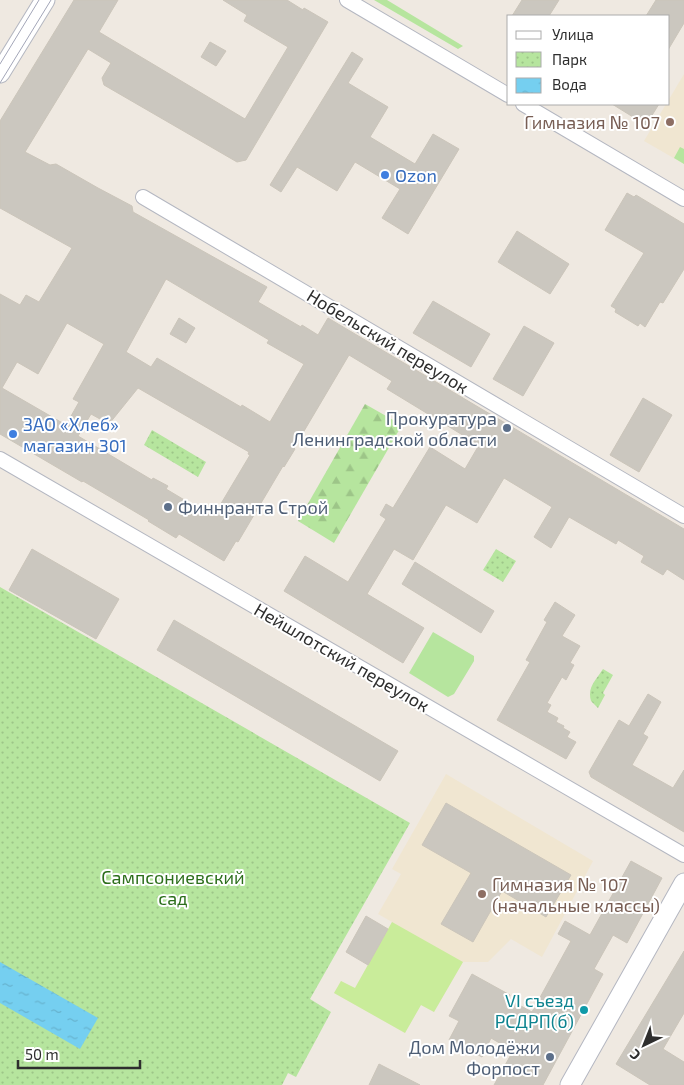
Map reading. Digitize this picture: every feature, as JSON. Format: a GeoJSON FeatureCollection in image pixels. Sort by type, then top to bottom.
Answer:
{"type":"FeatureCollection","features":[{"type":"Feature","properties":{"kind":"main road"},"geometry":{"type":"LineString","coordinates":[[0,72],[45,0]]}},
{"type":"Feature","properties":{"kind":"main road"},"geometry":{"type":"LineString","coordinates":[[570,1085],[684,883]]}},
{"type":"Feature","properties":{"kind":"street"},"geometry":{"type":"LineString","coordinates":[[347,0],[507,94]]}},
{"type":"Feature","properties":{"kind":"street"},"geometry":{"type":"LineString","coordinates":[[525,105],[684,199]]}},
{"type":"Feature","properties":{"kind":"street","name":"Нобельский переулок"},"geometry":{"type":"LineString","coordinates":[[143,197],[684,516]]}},
{"type":"Feature","properties":{"kind":"street","name":"Нейшлотский переулок"},"geometry":{"type":"LineString","coordinates":[[0,459],[684,855]]}},
{"type":"Feature","properties":{"kind":"shaded area","name":"Гимназия № 107"},"geometry":{"type":"Polygon","coordinates":[[[684,74],[684,164],[644,141],[665,105],[669,105],[669,99],[684,74]]]}},
{"type":"Feature","properties":{"kind":"shaded area","name":"Гимназия № 107 (начальные классы)"},"geometry":{"type":"Polygon","coordinates":[[[446,774],[593,861],[542,957],[511,939],[488,962],[463,962],[434,1012],[421,1005],[405,1033],[334,993],[341,981],[355,988],[392,922],[378,914],[401,874],[392,869],[446,774]]]}},
{"type":"Feature","properties":{"kind":"green space"},"geometry":{"type":"Polygon","coordinates":[[[374,0],[387,0],[463,46],[458,49],[374,0]]]}},
{"type":"Feature","properties":{"kind":"green space"},"geometry":{"type":"Polygon","coordinates":[[[680,147],[684,149],[684,164],[674,158],[680,147]]]}},
{"type":"Feature","properties":{"kind":"green space"},"geometry":{"type":"Polygon","coordinates":[[[365,404],[402,425],[334,543],[298,521],[365,404]]]}},
{"type":"Feature","properties":{"kind":"green space"},"geometry":{"type":"Polygon","coordinates":[[[152,430],[206,462],[198,477],[144,445],[152,430]]]}},
{"type":"Feature","properties":{"kind":"green space"},"geometry":{"type":"Polygon","coordinates":[[[496,549],[516,561],[503,582],[483,570],[496,549]]]}},
{"type":"Feature","properties":{"kind":"green space","name":"Сампсониевский сад"},"geometry":{"type":"Polygon","coordinates":[[[0,587],[410,823],[310,999],[331,1012],[296,1077],[288,1073],[282,1085],[0,1085],[0,587]]]}},
{"type":"Feature","properties":{"kind":"green space"},"geometry":{"type":"Polygon","coordinates":[[[433,632],[474,656],[474,661],[454,694],[448,697],[409,673],[433,632]]]}},
{"type":"Feature","properties":{"kind":"green space"},"geometry":{"type":"Polygon","coordinates":[[[603,669],[613,675],[603,693],[605,695],[598,708],[591,701],[590,692],[603,669]]]}},
{"type":"Feature","properties":{"kind":"green space"},"geometry":{"type":"Polygon","coordinates":[[[392,922],[463,962],[434,1012],[421,1005],[405,1033],[334,993],[341,981],[355,988],[392,922]]]}},
{"type":"Feature","properties":{"kind":"water"},"geometry":{"type":"Polygon","coordinates":[[[0,962],[98,1018],[80,1049],[0,1003],[0,962]]]}},
{"type":"Feature","properties":{"kind":"building"},"geometry":{"type":"Polygon","coordinates":[[[74,0],[118,0],[99,32],[245,119],[288,47],[244,21],[247,15],[223,0],[287,0],[328,22],[246,160],[237,162],[104,85],[102,78],[111,63],[88,49],[25,152],[50,165],[56,164],[132,206],[133,212],[267,287],[258,302],[301,327],[302,325],[318,335],[328,318],[684,529],[684,580],[667,569],[663,575],[641,562],[644,556],[618,540],[616,544],[569,517],[551,548],[534,537],[552,507],[504,478],[477,523],[446,505],[413,560],[394,549],[367,594],[424,628],[403,663],[284,591],[305,556],[348,582],[386,519],[380,515],[386,504],[393,508],[430,447],[465,469],[479,445],[387,389],[392,381],[349,355],[295,449],[238,542],[236,541],[224,561],[179,534],[176,538],[83,481],[0,434],[0,294],[20,305],[26,295],[39,302],[72,248],[0,208],[0,121],[74,0]],[[166,279],[126,352],[151,367],[157,358],[270,422],[304,364],[267,343],[269,340],[166,279]],[[67,323],[38,374],[17,362],[2,388],[66,425],[79,402],[73,399],[104,344],[67,323]],[[138,388],[109,424],[91,414],[78,436],[152,480],[153,478],[168,486],[166,489],[213,517],[250,455],[248,454],[249,452],[138,388]]]}},
{"type":"Feature","properties":{"kind":"building"},"geometry":{"type":"Polygon","coordinates":[[[522,0],[559,0],[550,15],[513,15],[522,0]]]}},
{"type":"Feature","properties":{"kind":"building"},"geometry":{"type":"Polygon","coordinates":[[[656,0],[684,0],[684,23],[669,48],[669,15],[647,15],[656,0]]]}},
{"type":"Feature","properties":{"kind":"building"},"geometry":{"type":"Polygon","coordinates":[[[210,42],[226,51],[216,66],[201,57],[210,42]]]}},
{"type":"Feature","properties":{"kind":"building"},"geometry":{"type":"Polygon","coordinates":[[[352,52],[363,59],[348,83],[388,107],[370,137],[415,164],[433,134],[459,149],[408,234],[382,218],[400,189],[355,162],[337,191],[297,167],[281,192],[270,185],[352,52]]]}},
{"type":"Feature","properties":{"kind":"building"},"geometry":{"type":"Polygon","coordinates":[[[614,105],[658,105],[646,125],[614,105]]]}},
{"type":"Feature","properties":{"kind":"building"},"geometry":{"type":"Polygon","coordinates":[[[627,193],[634,197],[636,195],[684,224],[684,269],[663,303],[660,302],[645,327],[640,323],[638,326],[615,312],[616,309],[611,306],[644,253],[605,230],[627,193]]]}},
{"type":"Feature","properties":{"kind":"building"},"geometry":{"type":"Polygon","coordinates":[[[517,231],[569,264],[550,294],[498,262],[517,231]]]}},
{"type":"Feature","properties":{"kind":"building"},"geometry":{"type":"Polygon","coordinates":[[[433,301],[490,334],[471,367],[413,333],[433,301]]]}},
{"type":"Feature","properties":{"kind":"building"},"geometry":{"type":"Polygon","coordinates":[[[179,318],[195,328],[186,343],[170,334],[179,318]]]}},
{"type":"Feature","properties":{"kind":"building"},"geometry":{"type":"Polygon","coordinates":[[[524,326],[554,343],[523,396],[493,379],[524,326]]]}},
{"type":"Feature","properties":{"kind":"building"},"geometry":{"type":"Polygon","coordinates":[[[643,398],[672,415],[639,472],[610,455],[643,398]]]}},
{"type":"Feature","properties":{"kind":"building"},"geometry":{"type":"Polygon","coordinates":[[[32,549],[119,599],[96,639],[9,590],[32,549]]]}},
{"type":"Feature","properties":{"kind":"building"},"geometry":{"type":"Polygon","coordinates":[[[415,562],[494,611],[481,633],[402,584],[415,562]]]}},
{"type":"Feature","properties":{"kind":"building"},"geometry":{"type":"Polygon","coordinates":[[[555,602],[575,615],[562,636],[580,646],[570,663],[574,665],[566,680],[562,677],[547,703],[551,705],[547,712],[558,718],[556,722],[570,732],[567,737],[576,742],[566,759],[497,720],[530,662],[526,660],[547,622],[544,620],[555,602]]]}},
{"type":"Feature","properties":{"kind":"building"},"geometry":{"type":"Polygon","coordinates":[[[174,620],[398,751],[380,781],[157,650],[174,620]]]}},
{"type":"Feature","properties":{"kind":"building"},"geometry":{"type":"Polygon","coordinates":[[[648,694],[661,702],[643,734],[648,737],[632,765],[673,788],[684,770],[684,832],[591,777],[589,772],[619,720],[629,726],[648,694]]]}},
{"type":"Feature","properties":{"kind":"building"},"geometry":{"type":"Polygon","coordinates":[[[446,803],[571,875],[546,917],[502,891],[473,942],[441,924],[471,873],[422,845],[446,803]]]}},
{"type":"Feature","properties":{"kind":"building"},"geometry":{"type":"Polygon","coordinates":[[[631,861],[662,878],[627,943],[613,935],[594,969],[603,974],[543,1085],[494,1085],[513,1051],[491,1038],[482,1057],[449,1040],[459,1021],[449,1016],[472,974],[510,995],[508,999],[532,1012],[571,941],[558,934],[565,921],[590,935],[631,861]]]}},
{"type":"Feature","properties":{"kind":"building"},"geometry":{"type":"Polygon","coordinates":[[[366,916],[388,929],[368,965],[346,952],[366,916]]]}},
{"type":"Feature","properties":{"kind":"building"},"geometry":{"type":"Polygon","coordinates":[[[684,951],[684,1013],[663,1049],[684,1062],[684,1085],[650,1085],[616,1064],[684,951]]]}},
{"type":"Feature","properties":{"kind":"building"},"geometry":{"type":"Polygon","coordinates":[[[379,1064],[420,1085],[369,1085],[379,1064]]]}},
{"type":"Feature","properties":{"kind":"tram line"},"geometry":{"type":"LineString","coordinates":[[0,64],[39,0]]}},
{"type":"Feature","properties":{"kind":"tram line"},"geometry":{"type":"LineString","coordinates":[[0,83],[51,0]]}},
{"type":"Feature","properties":{"kind":"place","name":"Гимназия № 107"},"geometry":{"type":"Point","coordinates":[670,122]}},
{"type":"Feature","properties":{"kind":"place","name":"Ozon"},"geometry":{"type":"Point","coordinates":[385,175]}},
{"type":"Feature","properties":{"kind":"place","name":"Прокуратура Ленинградской области"},"geometry":{"type":"Point","coordinates":[507,428]}},
{"type":"Feature","properties":{"kind":"place","name":"ЗАО «Хлеб» магазин 301"},"geometry":{"type":"Point","coordinates":[13,434]}},
{"type":"Feature","properties":{"kind":"place","name":"Финнранта Строй"},"geometry":{"type":"Point","coordinates":[168,507]}},
{"type":"Feature","properties":{"kind":"place","name":"Гимназия № 107 (начальные классы)"},"geometry":{"type":"Point","coordinates":[482,894]}},
{"type":"Feature","properties":{"kind":"place","name":"VI съезд РСДРП(б)"},"geometry":{"type":"Point","coordinates":[584,1010]}},
{"type":"Feature","properties":{"kind":"place","name":"Дом Молодёжи Форпост"},"geometry":{"type":"Point","coordinates":[550,1057]}}]}
